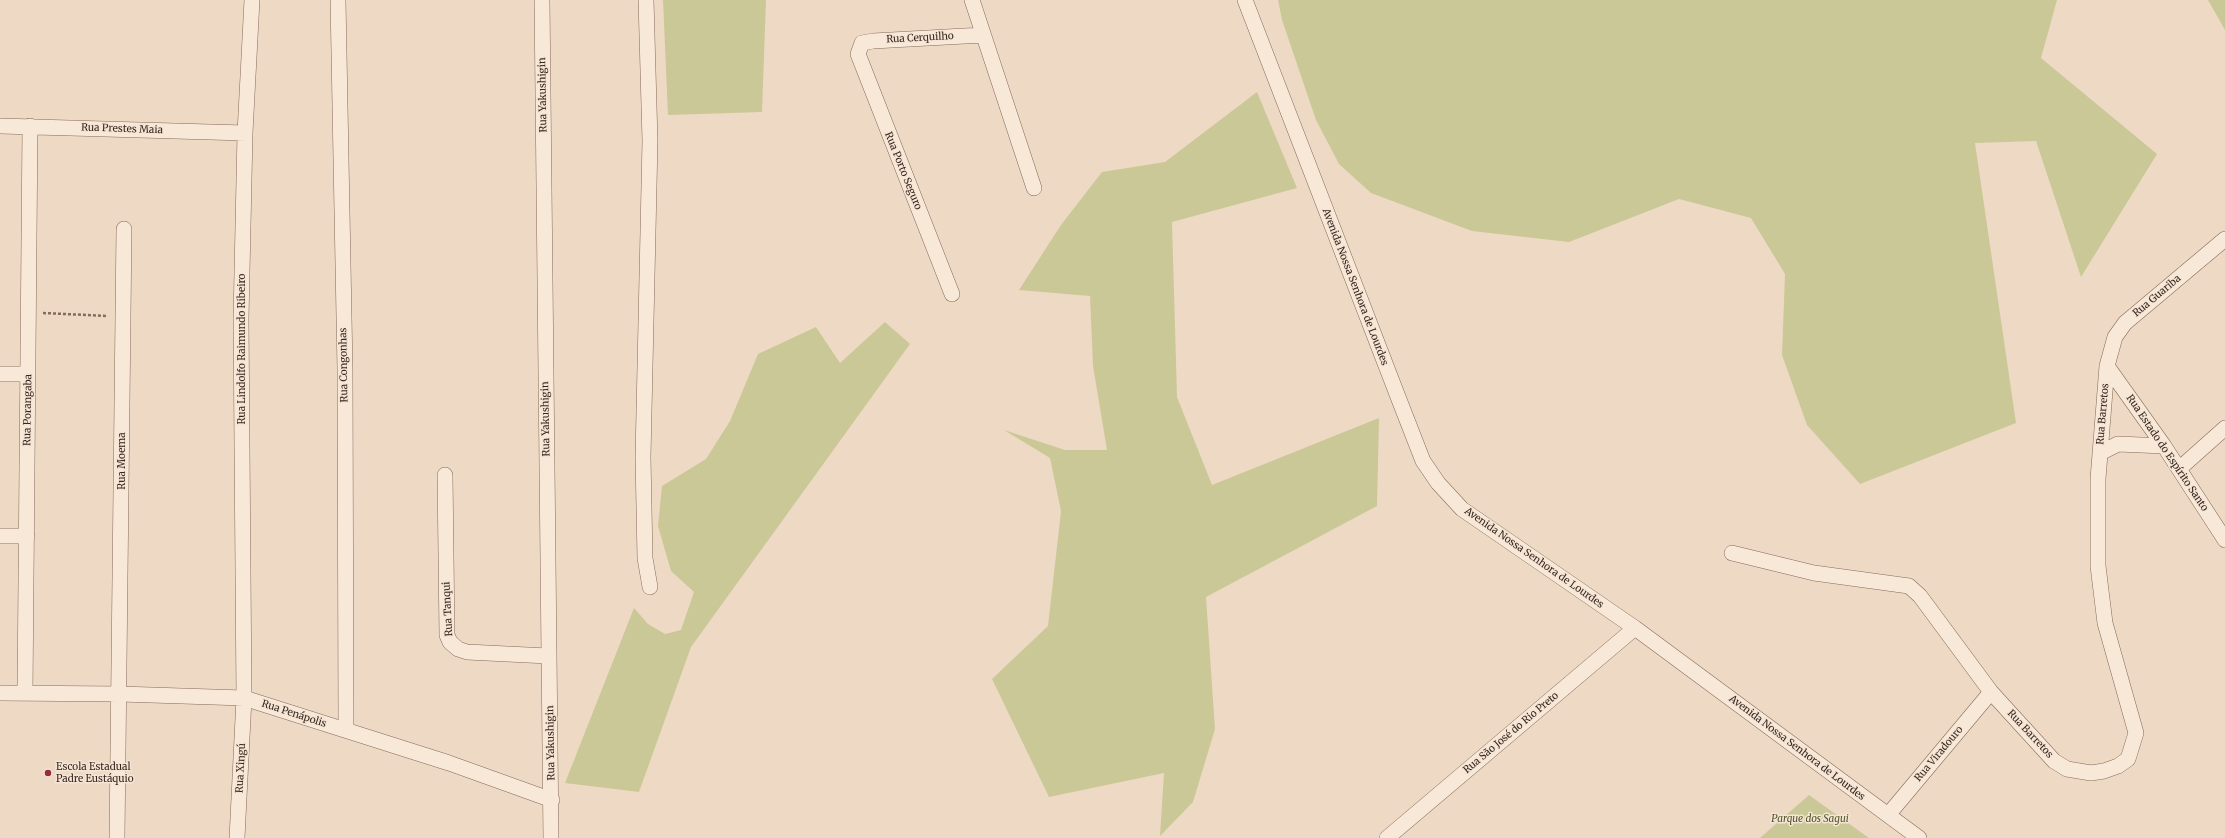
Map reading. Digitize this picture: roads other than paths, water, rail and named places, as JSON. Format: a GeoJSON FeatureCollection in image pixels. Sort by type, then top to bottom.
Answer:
{"type":"FeatureCollection","features":[{"type":"Feature","properties":{"kind":"street","name":"Rua Lindolfo Raimundo Ribeiro"},"geometry":{"type":"LineString","coordinates":[[244,698],[241,319],[245,133],[252,0]]}},
{"type":"Feature","properties":{"kind":"street","name":"Rua Congonhas"},"geometry":{"type":"LineString","coordinates":[[338,0],[345,377],[346,730]]}},
{"type":"Feature","properties":{"kind":"street","name":"Rua Yakushigin"},"geometry":{"type":"LineString","coordinates":[[542,0],[548,656],[552,800],[551,838]]}},
{"type":"Feature","properties":{"kind":"street"},"geometry":{"type":"LineString","coordinates":[[646,0],[650,141],[643,457],[645,558],[650,587]]}},
{"type":"Feature","properties":{"kind":"street"},"geometry":{"type":"LineString","coordinates":[[972,0],[1034,188]]}},
{"type":"Feature","properties":{"kind":"street","name":"Avenida Nossa Senhora de Lourdes"},"geometry":{"type":"LineString","coordinates":[[1245,0],[1423,461],[1438,483],[1462,509],[1636,628],[1919,838]]}},
{"type":"Feature","properties":{"kind":"street","name":"Rua Cerquilho"},"geometry":{"type":"LineString","coordinates":[[859,47],[862,43],[873,40],[983,35]]}},
{"type":"Feature","properties":{"kind":"street","name":"Rua Porto Seguro"},"geometry":{"type":"LineString","coordinates":[[859,47],[860,61],[952,294]]}},
{"type":"Feature","properties":{"kind":"street","name":"Rua Prestes Maia"},"geometry":{"type":"LineString","coordinates":[[0,126],[245,133]]}},
{"type":"Feature","properties":{"kind":"street","name":"Rua Porangaba"},"geometry":{"type":"LineString","coordinates":[[25,694],[30,126]]}},
{"type":"Feature","properties":{"kind":"street","name":"Rua Moema"},"geometry":{"type":"LineString","coordinates":[[117,838],[120,694],[124,229]]}},
{"type":"Feature","properties":{"kind":"street","name":"Rua Guariba"},"geometry":{"type":"LineString","coordinates":[[2107,366],[2115,337],[2125,323],[2225,238]]}},
{"type":"Feature","properties":{"kind":"street","name":"Rua Estado do Espírito Santo"},"geometry":{"type":"LineString","coordinates":[[2107,366],[2164,446],[2225,540]]}},
{"type":"Feature","properties":{"kind":"street","name":"Rua Barretos"},"geometry":{"type":"LineString","coordinates":[[1732,553],[1814,573],[1909,586],[1920,596],[1991,692],[2054,761],[2067,769],[2091,774],[2104,771],[2128,759],[2136,733],[2105,623],[2100,591],[2098,558],[2100,453],[2107,366]]}},
{"type":"Feature","properties":{"kind":"street"},"geometry":{"type":"LineString","coordinates":[[0,374],[28,374]]}},
{"type":"Feature","properties":{"kind":"street"},"geometry":{"type":"LineString","coordinates":[[2179,469],[2225,428]]}},
{"type":"Feature","properties":{"kind":"street"},"geometry":{"type":"LineString","coordinates":[[2100,453],[2118,444],[2164,446]]}},
{"type":"Feature","properties":{"kind":"street","name":"Rua Tanqui"},"geometry":{"type":"LineString","coordinates":[[445,475],[447,635],[450,642],[458,649],[466,652],[548,656]]}},
{"type":"Feature","properties":{"kind":"street"},"geometry":{"type":"LineString","coordinates":[[0,536],[27,536]]}},
{"type":"Feature","properties":{"kind":"street","name":"Rua São José do Rio Preto"},"geometry":{"type":"LineString","coordinates":[[1388,838],[1636,628]]}},
{"type":"Feature","properties":{"kind":"street","name":"Rua Viradouro"},"geometry":{"type":"LineString","coordinates":[[1888,815],[1991,692]]}},
{"type":"Feature","properties":{"kind":"street","name":"Rua Penápolis"},"geometry":{"type":"LineString","coordinates":[[0,693],[120,694],[244,698],[449,763],[552,800]]}},
{"type":"Feature","properties":{"kind":"street","name":"Rua Xingú"},"geometry":{"type":"LineString","coordinates":[[237,838],[244,698]]}},
{"type":"Feature","properties":{"kind":"place","name":"Escola Estadual Padre Eustáquio"},"geometry":{"type":"Point","coordinates":[48,773]}},
{"type":"Feature","properties":{"kind":"park label","name":"Parque dos Sagui"},"geometry":{"type":"Point","coordinates":[1810,819]}}]}
